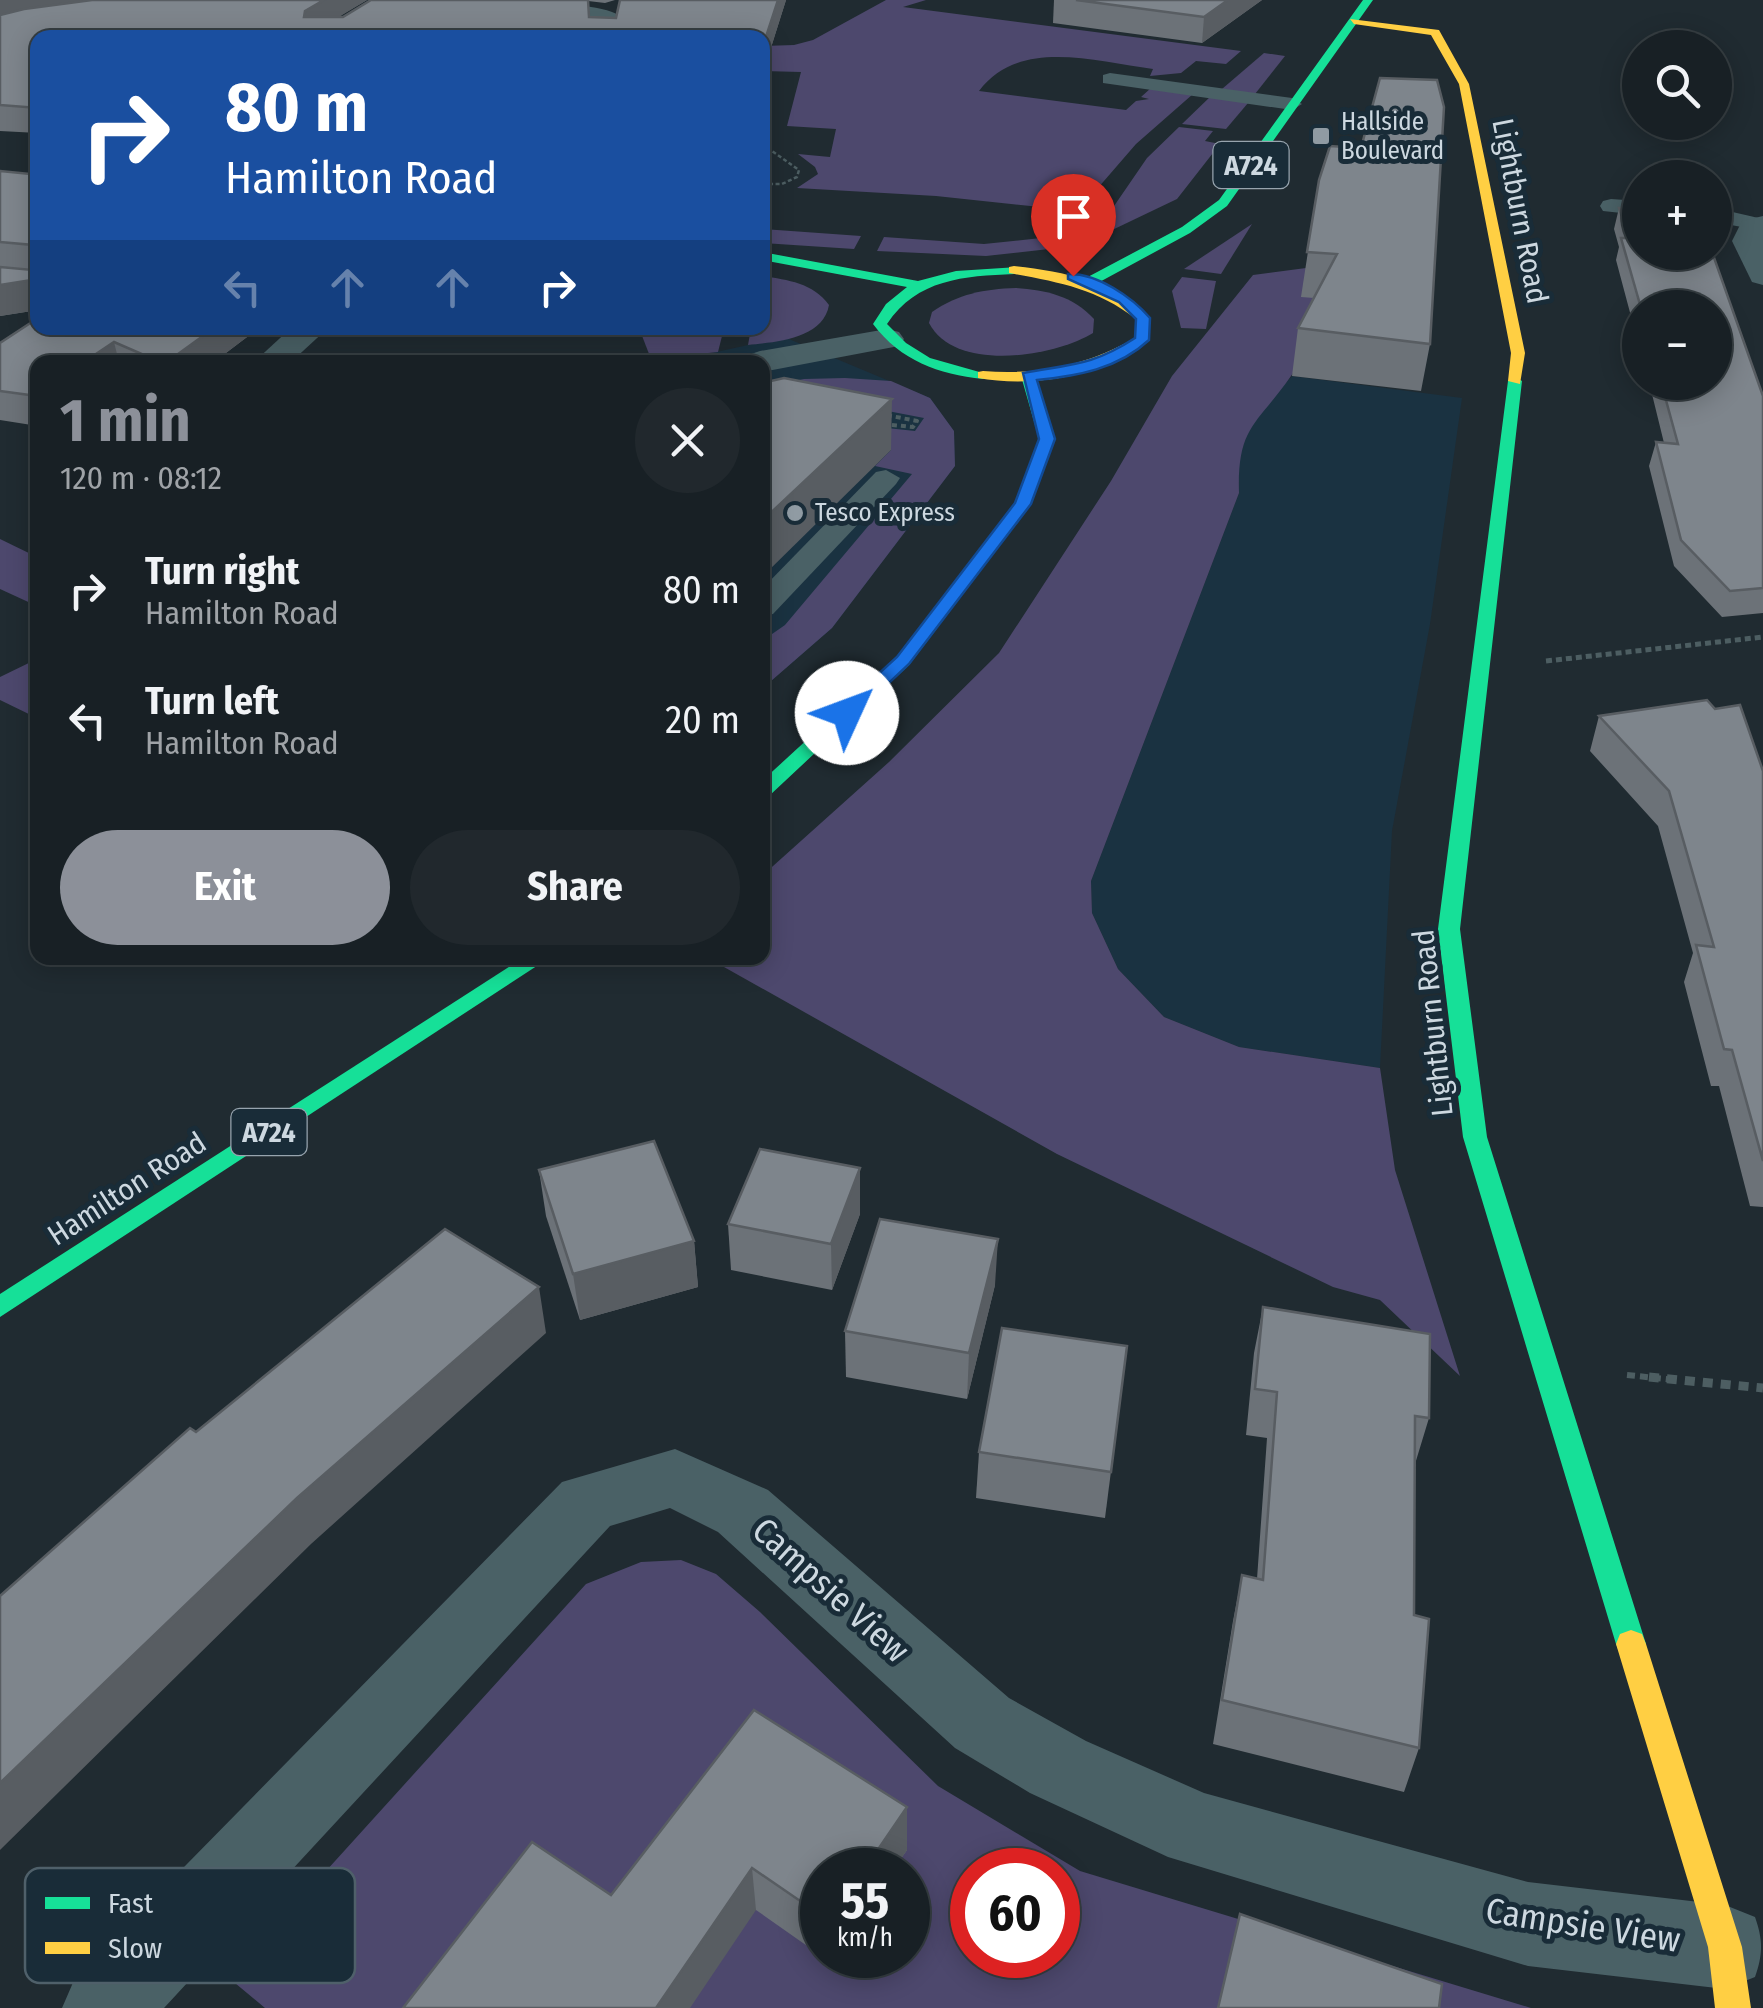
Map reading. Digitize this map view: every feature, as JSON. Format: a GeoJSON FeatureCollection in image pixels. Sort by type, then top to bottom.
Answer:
{"type":"FeatureCollection","features":[{"type":"Feature","properties":{"kind":"main road","name":"A724"},"geometry":{"type":"LineString","coordinates":[[1090,282],[1186,230],[1223,203],[1368,0]]}},
{"type":"Feature","properties":{"kind":"main road","name":"Lightburn Road"},"geometry":{"type":"LineString","coordinates":[[1354,21],[1418,28],[1438,36],[1464,84],[1518,354],[1449,929],[1476,1137],[1729,1977]]}},
{"type":"Feature","properties":{"kind":"main road"},"geometry":{"type":"LineString","coordinates":[[770,258],[916,285]]}},
{"type":"Feature","properties":{"kind":"main road"},"geometry":{"type":"LineString","coordinates":[[1014,270],[1090,282],[1124,299],[1143,318],[1142,340],[1113,358],[1074,372],[982,376],[944,368],[908,356],[887,339],[880,324],[886,305],[916,285],[968,272],[1014,270]]}},
{"type":"Feature","properties":{"kind":"main road"},"geometry":{"type":"LineString","coordinates":[[770,785],[903,660],[1023,504],[1047,439],[1028,376]]}},
{"type":"Feature","properties":{"kind":"main road","name":"Hamilton Road"},"geometry":{"type":"LineString","coordinates":[[0,1307],[527,965]]}},
{"type":"Feature","properties":{"kind":"street"},"geometry":{"type":"LineString","coordinates":[[458,0],[535,3],[606,26],[633,7]]}},
{"type":"Feature","properties":{"kind":"street"},"geometry":{"type":"LineString","coordinates":[[1762,225],[1753,228],[1748,241],[1763,279],[1758,296],[1763,310]]}},
{"type":"Feature","properties":{"kind":"street"},"geometry":{"type":"LineString","coordinates":[[279,355],[303,335]]}},
{"type":"Feature","properties":{"kind":"street"},"geometry":{"type":"LineString","coordinates":[[770,360],[887,339]]}},
{"type":"Feature","properties":{"kind":"street","name":"Campsie View"},"geometry":{"type":"LineString","coordinates":[[239,1868],[587,1503],[674,1478],[743,1510],[982,1723],[1058,1767],[1197,1830],[1729,1977]]}},
{"type":"Feature","properties":{"kind":"street","name":"Campsie View"},"geometry":{"type":"LineString","coordinates":[[105,2008],[129,1983]]}},
{"type":"Feature","properties":{"kind":"lane"},"geometry":{"type":"LineString","coordinates":[[1110,79],[1292,104]]}},
{"type":"Feature","properties":{"kind":"lane"},"geometry":{"type":"LineString","coordinates":[[1611,206],[1622,207]]}},
{"type":"Feature","properties":{"kind":"lane"},"geometry":{"type":"LineString","coordinates":[[1732,219],[1762,225]]}},
{"type":"Feature","properties":{"kind":"lane"},"geometry":{"type":"LineString","coordinates":[[770,599],[886,478]]}},
{"type":"Feature","properties":{"kind":"path"},"geometry":{"type":"LineString","coordinates":[[770,150],[799,170],[797,177],[782,184],[770,184]]}},
{"type":"Feature","properties":{"kind":"path"},"geometry":{"type":"LineString","coordinates":[[875,423],[912,427],[917,421],[878,414]]}},
{"type":"Feature","properties":{"kind":"path"},"geometry":{"type":"LineString","coordinates":[[1482,668],[1763,637]]}},
{"type":"Feature","properties":{"kind":"shaded area"},"geometry":{"type":"Polygon","coordinates":[[[886,0],[926,0],[903,7],[1241,51],[1226,64],[1196,61],[1181,73],[1150,76],[1153,69],[1060,57],[1037,58],[996,74],[979,91],[1126,110],[1136,101],[1149,99],[1141,97],[1151,88],[1193,94],[1136,144],[1078,211],[936,196],[797,188],[818,174],[798,154],[830,157],[836,129],[787,126],[801,72],[770,71],[770,46],[813,40],[886,0]]]}},
{"type":"Feature","properties":{"kind":"shaded area"},"geometry":{"type":"Polygon","coordinates":[[[1264,53],[1285,56],[1255,94],[1222,89],[1264,53]]]}},
{"type":"Feature","properties":{"kind":"shaded area"},"geometry":{"type":"Polygon","coordinates":[[[1211,96],[1248,103],[1226,129],[1182,124],[1211,96]]]}},
{"type":"Feature","properties":{"kind":"shaded area"},"geometry":{"type":"Polygon","coordinates":[[[1179,127],[1213,131],[1205,141],[1220,144],[1177,199],[1085,243],[1076,245],[1057,234],[1112,209],[1147,158],[1179,127]]]}},
{"type":"Feature","properties":{"kind":"shaded area"},"geometry":{"type":"Polygon","coordinates":[[[1252,224],[1221,274],[1184,269],[1252,224]]]}},
{"type":"Feature","properties":{"kind":"shaded area"},"geometry":{"type":"Polygon","coordinates":[[[770,230],[861,236],[854,249],[770,243],[770,230]]]}},
{"type":"Feature","properties":{"kind":"shaded area"},"geometry":{"type":"Polygon","coordinates":[[[884,237],[984,244],[1041,238],[1058,248],[986,256],[877,251],[884,237]]]}},
{"type":"Feature","properties":{"kind":"shaded area"},"geometry":{"type":"Polygon","coordinates":[[[1306,268],[1331,300],[1297,367],[1246,439],[1239,493],[1091,881],[1092,913],[1118,969],[1164,1017],[1239,1047],[1380,1068],[1395,1170],[1460,1376],[1380,1300],[1333,1287],[1057,1154],[720,965],[770,965],[770,869],[889,762],[999,653],[1111,481],[1172,376],[1253,275],[1306,268]]]}},
{"type":"Feature","properties":{"kind":"shaded area"},"geometry":{"type":"Polygon","coordinates":[[[770,277],[799,284],[829,305],[818,325],[808,332],[748,345],[750,335],[770,335],[770,277]]]}},
{"type":"Feature","properties":{"kind":"shaded area"},"geometry":{"type":"Polygon","coordinates":[[[1182,277],[1216,281],[1206,329],[1181,328],[1172,291],[1182,277]]]}},
{"type":"Feature","properties":{"kind":"shaded area"},"geometry":{"type":"Polygon","coordinates":[[[1016,288],[1048,293],[1077,305],[1094,319],[1093,333],[1055,349],[1006,356],[960,349],[942,339],[929,323],[932,312],[962,297],[1016,288]]]}},
{"type":"Feature","properties":{"kind":"shaded area"},"geometry":{"type":"Polygon","coordinates":[[[642,335],[722,335],[718,352],[649,355],[642,335]]]}},
{"type":"Feature","properties":{"kind":"shaded area"},"geometry":{"type":"Polygon","coordinates":[[[784,337],[930,398],[954,431],[955,466],[832,628],[770,682],[770,355],[703,355],[784,337]]]}},
{"type":"Feature","properties":{"kind":"shaded area"},"geometry":{"type":"Polygon","coordinates":[[[1292,376],[1462,398],[1430,624],[1392,831],[1380,1068],[1239,1047],[1164,1017],[1118,969],[1092,913],[1091,881],[1239,493],[1238,461],[1251,422],[1292,376]]]}},
{"type":"Feature","properties":{"kind":"shaded area"},"geometry":{"type":"Polygon","coordinates":[[[804,379],[891,381],[930,398],[954,431],[955,466],[832,628],[770,682],[770,635],[785,625],[912,474],[875,466],[891,450],[770,416],[915,431],[924,418],[770,388],[804,379]]]}},
{"type":"Feature","properties":{"kind":"shaded area"},"geometry":{"type":"Polygon","coordinates":[[[0,539],[30,554],[30,603],[0,589],[0,539]]]}},
{"type":"Feature","properties":{"kind":"shaded area"},"geometry":{"type":"Polygon","coordinates":[[[30,662],[30,715],[0,700],[0,677],[30,662]]]}},
{"type":"Feature","properties":{"kind":"shaded area"},"geometry":{"type":"Polygon","coordinates":[[[681,1560],[716,1574],[760,1612],[938,1786],[1042,1848],[950,1848],[950,1978],[1080,1978],[1080,1871],[1531,2008],[265,2008],[235,1983],[355,1983],[355,1868],[329,1868],[586,1584],[641,1562],[681,1560]]]}},
{"type":"Feature","properties":{"kind":"building"},"geometry":{"type":"Polygon","coordinates":[[[92,0],[324,0],[305,11],[304,17],[343,17],[371,0],[588,0],[589,17],[616,18],[620,0],[778,0],[768,30],[30,30],[30,107],[0,105],[0,15],[92,0]]]}},
{"type":"Feature","properties":{"kind":"building"},"geometry":{"type":"Polygon","coordinates":[[[1076,0],[1228,0],[1204,17],[1076,0]]]}},
{"type":"Feature","properties":{"kind":"building"},"geometry":{"type":"Polygon","coordinates":[[[1380,78],[1437,80],[1444,107],[1430,344],[1298,328],[1337,254],[1307,252],[1319,180],[1330,146],[1361,148],[1380,78]]]}},
{"type":"Feature","properties":{"kind":"building"},"geometry":{"type":"Polygon","coordinates":[[[0,171],[30,174],[30,245],[0,242],[0,171]]]}},
{"type":"Feature","properties":{"kind":"building"},"geometry":{"type":"Polygon","coordinates":[[[0,267],[30,270],[30,280],[0,285],[0,267]]]}},
{"type":"Feature","properties":{"kind":"building"},"geometry":{"type":"Polygon","coordinates":[[[1630,270],[1718,270],[1725,290],[1636,290],[1630,270]]]}},
{"type":"Feature","properties":{"kind":"building"},"geometry":{"type":"Polygon","coordinates":[[[1732,308],[1763,396],[1763,588],[1730,591],[1681,540],[1656,442],[1678,444],[1666,400],[1732,400],[1732,308]]]}},
{"type":"Feature","properties":{"kind":"building"},"geometry":{"type":"Polygon","coordinates":[[[30,323],[30,335],[204,335],[177,355],[144,355],[114,342],[94,355],[30,355],[30,395],[0,391],[0,343],[30,323]]]}},
{"type":"Feature","properties":{"kind":"building"},"geometry":{"type":"Polygon","coordinates":[[[784,378],[892,399],[770,513],[770,381],[784,378]]]}},
{"type":"Feature","properties":{"kind":"building"},"geometry":{"type":"Polygon","coordinates":[[[1707,700],[1715,709],[1740,705],[1763,771],[1763,1161],[1732,1050],[1724,1049],[1696,945],[1714,947],[1669,791],[1599,716],[1707,700]]]}},
{"type":"Feature","properties":{"kind":"building"},"geometry":{"type":"Polygon","coordinates":[[[654,1141],[694,1241],[573,1274],[539,1170],[654,1141]]]}},
{"type":"Feature","properties":{"kind":"building"},"geometry":{"type":"Polygon","coordinates":[[[760,1149],[860,1168],[831,1244],[728,1224],[760,1149]]]}},
{"type":"Feature","properties":{"kind":"building"},"geometry":{"type":"Polygon","coordinates":[[[880,1219],[998,1239],[969,1353],[845,1331],[880,1219]]]}},
{"type":"Feature","properties":{"kind":"building"},"geometry":{"type":"Polygon","coordinates":[[[445,1229],[539,1287],[297,1498],[0,1783],[0,1596],[190,1428],[196,1432],[445,1229]]]}},
{"type":"Feature","properties":{"kind":"building"},"geometry":{"type":"Polygon","coordinates":[[[1263,1307],[1430,1334],[1429,1418],[1415,1416],[1414,1615],[1429,1619],[1419,1748],[1222,1700],[1242,1575],[1263,1580],[1277,1392],[1255,1389],[1263,1307]]]}},
{"type":"Feature","properties":{"kind":"building"},"geometry":{"type":"Polygon","coordinates":[[[1002,1328],[1127,1346],[1111,1472],[979,1452],[1002,1328]]]}},
{"type":"Feature","properties":{"kind":"building"},"geometry":{"type":"Polygon","coordinates":[[[754,1710],[907,1807],[879,1848],[800,1848],[800,1901],[752,1868],[656,2008],[403,2008],[532,1842],[611,1895],[754,1710]]]}},
{"type":"Feature","properties":{"kind":"building"},"geometry":{"type":"Polygon","coordinates":[[[1240,1914],[1442,1984],[1439,2008],[1218,2008],[1240,1914]]]}},
{"type":"Feature","properties":{"kind":"traffic: fast"},"geometry":{"type":"LineString","coordinates":[[1089,282],[1186,230],[1223,203],[1368,0]]}},
{"type":"Feature","properties":{"kind":"traffic: fast"},"geometry":{"type":"LineString","coordinates":[[770,258],[916,285]]}},
{"type":"Feature","properties":{"kind":"traffic: fast"},"geometry":{"type":"LineString","coordinates":[[983,375],[925,361],[901,346],[880,324],[891,307],[920,285],[956,275],[1014,270]]}},
{"type":"Feature","properties":{"kind":"traffic: fast"},"geometry":{"type":"LineString","coordinates":[[770,785],[903,661],[1023,504],[1047,439],[1028,376]]}},
{"type":"Feature","properties":{"kind":"traffic: fast"},"geometry":{"type":"LineString","coordinates":[[1515,381],[1449,929],[1475,1137],[1631,1644]]}},
{"type":"Feature","properties":{"kind":"traffic: fast"},"geometry":{"type":"LineString","coordinates":[[0,1307],[527,965]]}},
{"type":"Feature","properties":{"kind":"traffic: slow"},"geometry":{"type":"LineString","coordinates":[[1354,21],[1435,32],[1464,84],[1518,353],[1515,381]]}},
{"type":"Feature","properties":{"kind":"traffic: slow"},"geometry":{"type":"LineString","coordinates":[[983,375],[1025,377],[1066,372],[1104,360],[1142,340],[1143,318],[1114,297],[1067,278],[1014,270]]}},
{"type":"Feature","properties":{"kind":"traffic: slow"},"geometry":{"type":"LineString","coordinates":[[1631,1644],[1725,1947],[1733,2008]]}},
{"type":"Feature","properties":{"kind":"place","name":"Hallside Boulevard"},"geometry":{"type":"Point","coordinates":[1321,136]}},
{"type":"Feature","properties":{"kind":"place","name":"Tesco Express"},"geometry":{"type":"Point","coordinates":[795,513]}},
{"type":"Feature","properties":{"kind":"route"},"geometry":{"type":"LineString","coordinates":[[847,713],[903,660],[1023,504],[1047,439],[1028,376],[1074,372],[1113,358],[1142,340],[1143,318],[1124,299],[1073,276]]}}]}
